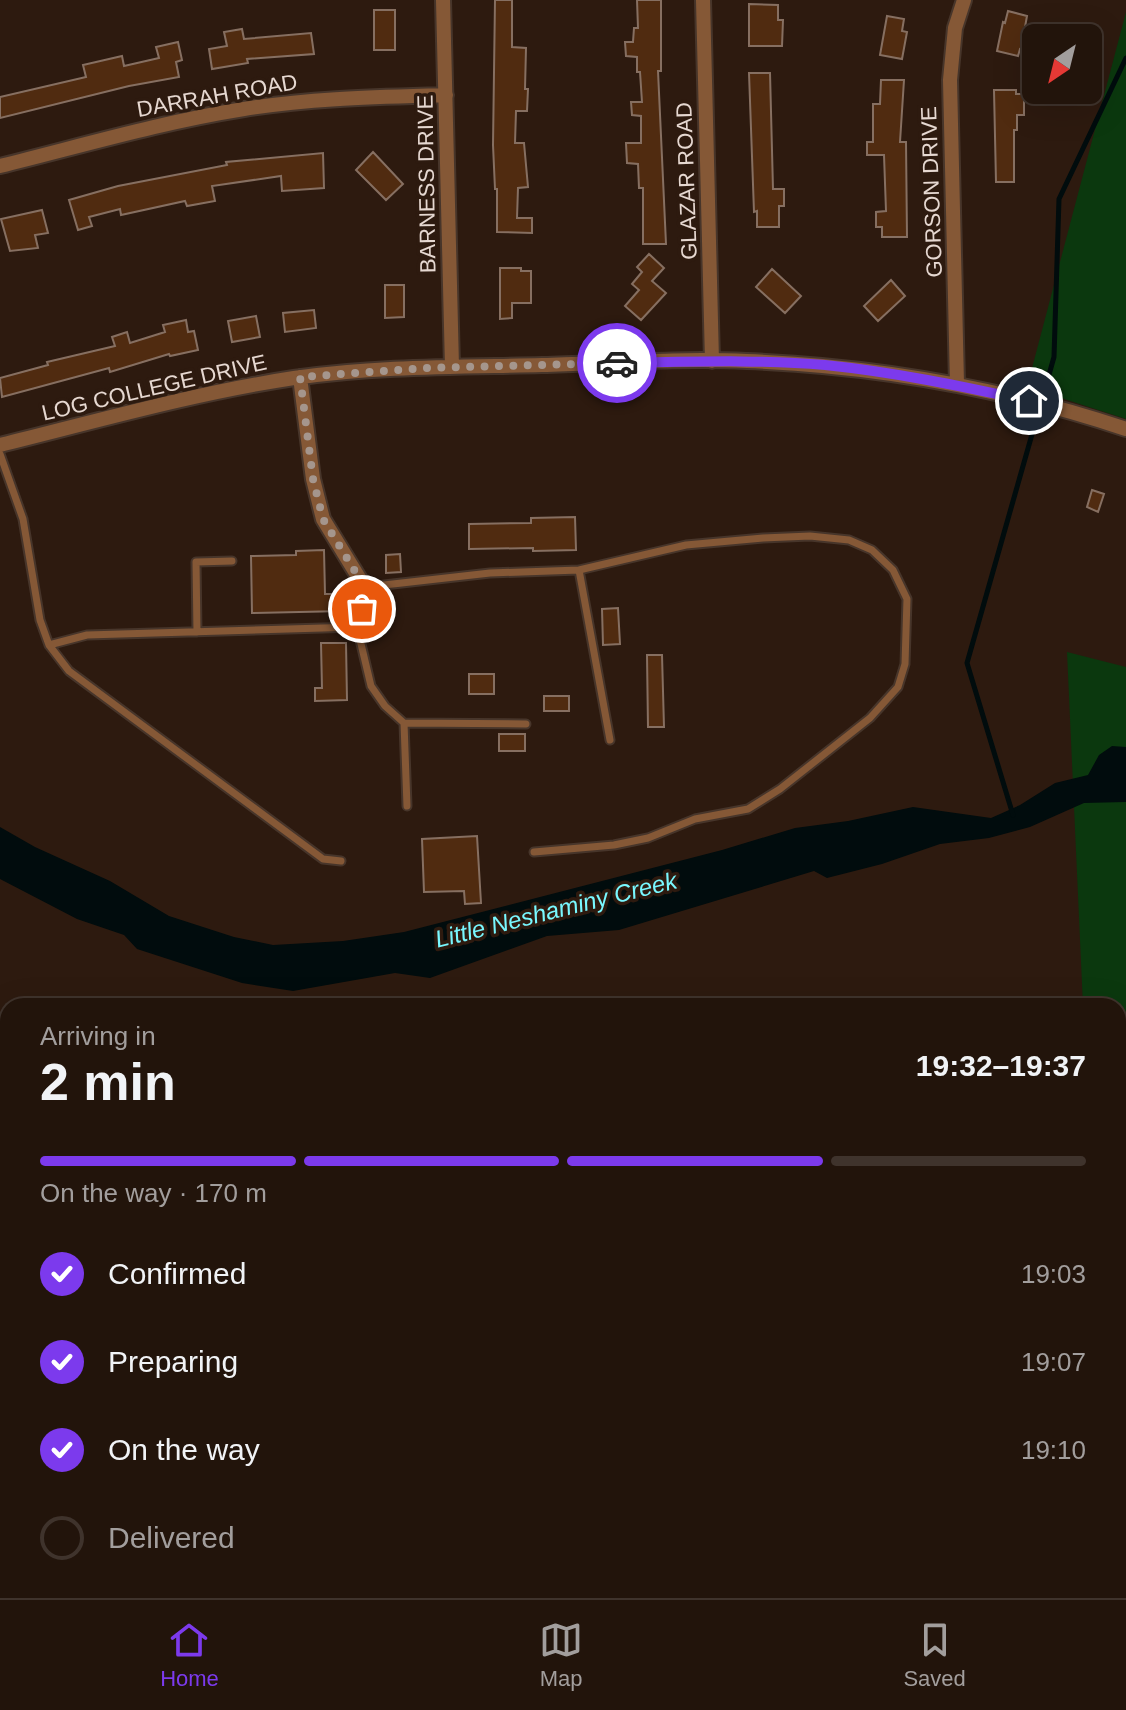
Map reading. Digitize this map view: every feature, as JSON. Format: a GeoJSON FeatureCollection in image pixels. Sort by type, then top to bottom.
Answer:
{"type":"FeatureCollection","features":[{"type":"Feature","properties":{"kind":"street","name":"BARNESS DRIVE"},"geometry":{"type":"LineString","coordinates":[[443,0],[452,367]]}},
{"type":"Feature","properties":{"kind":"street","name":"GLAZAR ROAD"},"geometry":{"type":"LineString","coordinates":[[703,0],[712,361]]}},
{"type":"Feature","properties":{"kind":"street","name":"GORSON DRIVE"},"geometry":{"type":"LineString","coordinates":[[957,384],[950,80],[955,28],[964,0]]}},
{"type":"Feature","properties":{"kind":"street","name":"DARRAH ROAD"},"geometry":{"type":"LineString","coordinates":[[0,166],[183,120],[244,109],[328,99],[446,95]]}},
{"type":"Feature","properties":{"kind":"street","name":"LOG COLLEGE DRIVE"},"geometry":{"type":"LineString","coordinates":[[0,445],[200,397],[300,377],[452,367],[712,361],[823,365],[957,384],[1126,429]]}},
{"type":"Feature","properties":{"kind":"street"},"geometry":{"type":"LineString","coordinates":[[300,377],[313,479],[323,519],[367,591]]}},
{"type":"Feature","properties":{"kind":"lane"},"geometry":{"type":"LineString","coordinates":[[0,454],[23,519],[40,620],[49,645],[69,671],[323,859],[341,861]]}},
{"type":"Feature","properties":{"kind":"lane"},"geometry":{"type":"LineString","coordinates":[[526,724],[404,723],[385,706],[371,686],[357,627],[367,591],[384,585],[490,573],[579,570],[686,545],[810,536],[849,540],[872,550],[893,570],[907,599],[905,664],[898,687],[870,718],[780,789],[748,809],[695,819],[648,838],[614,845],[534,852]]}},
{"type":"Feature","properties":{"kind":"lane"},"geometry":{"type":"LineString","coordinates":[[197,632],[196,562],[232,561]]}},
{"type":"Feature","properties":{"kind":"lane"},"geometry":{"type":"LineString","coordinates":[[579,570],[610,740]]}},
{"type":"Feature","properties":{"kind":"lane"},"geometry":{"type":"LineString","coordinates":[[49,645],[87,635],[357,627]]}},
{"type":"Feature","properties":{"kind":"lane"},"geometry":{"type":"LineString","coordinates":[[404,723],[407,806]]}},
{"type":"Feature","properties":{"kind":"green space"},"geometry":{"type":"Polygon","coordinates":[[[1126,12],[1126,419],[1027,387],[1126,12]]]}},
{"type":"Feature","properties":{"kind":"green space"},"geometry":{"type":"Polygon","coordinates":[[[1067,652],[1126,667],[1126,998],[1083,998],[1067,652]]]}},
{"type":"Feature","properties":{"kind":"water","name":"Little Neshaminy Creek"},"geometry":{"type":"Polygon","coordinates":[[[1112,746],[1126,747],[1126,802],[1084,803],[1030,827],[989,838],[940,844],[882,864],[827,878],[814,871],[619,930],[547,936],[430,978],[395,973],[293,991],[242,983],[137,949],[124,935],[77,919],[0,879],[0,827],[35,847],[110,881],[169,916],[234,937],[273,945],[343,941],[404,932],[722,850],[795,828],[913,807],[991,818],[1020,805],[1055,783],[1088,775],[1099,755],[1112,746]]]}},
{"type":"Feature","properties":{"kind":"building"},"geometry":{"type":"Polygon","coordinates":[[[495,0],[512,0],[512,47],[526,48],[527,111],[516,111],[515,143],[524,143],[528,187],[518,188],[517,218],[532,218],[532,233],[497,232],[493,145],[495,0]]]}},
{"type":"Feature","properties":{"kind":"building"},"geometry":{"type":"Polygon","coordinates":[[[637,0],[661,0],[661,71],[658,71],[666,244],[643,244],[643,188],[639,188],[638,164],[627,163],[626,143],[641,143],[641,116],[632,115],[631,102],[642,102],[640,72],[637,72],[637,57],[626,56],[625,42],[633,42],[634,28],[638,28],[637,0]]]}},
{"type":"Feature","properties":{"kind":"building"},"geometry":{"type":"Polygon","coordinates":[[[749,4],[778,5],[778,20],[783,20],[782,46],[749,46],[749,4]]]}},
{"type":"Feature","properties":{"kind":"building"},"geometry":{"type":"Polygon","coordinates":[[[374,10],[395,10],[395,50],[374,50],[374,10]]]}},
{"type":"Feature","properties":{"kind":"building"},"geometry":{"type":"Polygon","coordinates":[[[1008,11],[1027,16],[1026,24],[1022,24],[1022,50],[1018,56],[997,51],[1008,11]]]}},
{"type":"Feature","properties":{"kind":"building"},"geometry":{"type":"Polygon","coordinates":[[[887,16],[904,19],[902,31],[907,32],[902,59],[880,55],[887,16]]]}},
{"type":"Feature","properties":{"kind":"building"},"geometry":{"type":"Polygon","coordinates":[[[242,29],[244,39],[311,33],[314,54],[247,59],[248,63],[212,69],[209,49],[227,46],[224,32],[242,29]]]}},
{"type":"Feature","properties":{"kind":"building"},"geometry":{"type":"Polygon","coordinates":[[[178,42],[182,60],[176,62],[179,77],[0,118],[0,97],[86,77],[83,65],[122,56],[124,66],[159,58],[156,47],[178,42]]]}},
{"type":"Feature","properties":{"kind":"building"},"geometry":{"type":"Polygon","coordinates":[[[749,73],[770,73],[773,189],[784,189],[784,206],[779,206],[779,227],[757,227],[757,211],[754,212],[749,73]]]}},
{"type":"Feature","properties":{"kind":"building"},"geometry":{"type":"Polygon","coordinates":[[[881,80],[904,80],[900,142],[906,142],[907,237],[882,237],[882,227],[876,227],[876,212],[886,211],[884,155],[867,155],[867,142],[873,142],[873,104],[880,104],[881,80]]]}},
{"type":"Feature","properties":{"kind":"building"},"geometry":{"type":"Polygon","coordinates":[[[994,90],[1016,90],[1016,94],[1022,94],[1024,115],[1017,115],[1017,130],[1014,130],[1014,182],[996,182],[994,90]]]}},
{"type":"Feature","properties":{"kind":"building"},"geometry":{"type":"Polygon","coordinates":[[[373,152],[403,184],[386,200],[356,170],[373,152]]]}},
{"type":"Feature","properties":{"kind":"building"},"geometry":{"type":"Polygon","coordinates":[[[323,153],[324,188],[282,191],[281,176],[212,186],[215,201],[187,206],[185,201],[121,215],[120,209],[89,217],[92,226],[78,230],[69,200],[118,186],[227,165],[226,162],[323,153]]]}},
{"type":"Feature","properties":{"kind":"building"},"geometry":{"type":"Polygon","coordinates":[[[42,210],[48,233],[35,235],[38,248],[10,251],[1,219],[42,210]]]}},
{"type":"Feature","properties":{"kind":"building"},"geometry":{"type":"Polygon","coordinates":[[[649,254],[664,268],[652,281],[666,293],[641,320],[625,306],[639,290],[632,284],[642,272],[637,267],[649,254]]]}},
{"type":"Feature","properties":{"kind":"building"},"geometry":{"type":"Polygon","coordinates":[[[500,268],[531,271],[531,303],[512,303],[512,318],[500,319],[500,268]]]}},
{"type":"Feature","properties":{"kind":"building"},"geometry":{"type":"Polygon","coordinates":[[[772,269],[801,296],[785,313],[756,287],[772,269]]]}},
{"type":"Feature","properties":{"kind":"building"},"geometry":{"type":"Polygon","coordinates":[[[891,280],[905,296],[878,321],[864,306],[891,280]]]}},
{"type":"Feature","properties":{"kind":"building"},"geometry":{"type":"Polygon","coordinates":[[[385,285],[404,285],[404,317],[385,318],[385,285]]]}},
{"type":"Feature","properties":{"kind":"building"},"geometry":{"type":"Polygon","coordinates":[[[314,310],[316,328],[285,332],[283,313],[314,310]]]}},
{"type":"Feature","properties":{"kind":"building"},"geometry":{"type":"Polygon","coordinates":[[[256,316],[260,337],[232,342],[228,321],[256,316]]]}},
{"type":"Feature","properties":{"kind":"building"},"geometry":{"type":"Polygon","coordinates":[[[186,320],[188,332],[194,331],[198,350],[169,354],[110,372],[109,368],[2,397],[0,378],[48,365],[47,362],[115,346],[112,337],[127,332],[130,343],[165,332],[163,325],[186,320]]]}},
{"type":"Feature","properties":{"kind":"building"},"geometry":{"type":"Polygon","coordinates":[[[1092,490],[1104,494],[1098,512],[1087,507],[1092,490]]]}},
{"type":"Feature","properties":{"kind":"building"},"geometry":{"type":"Polygon","coordinates":[[[575,517],[576,550],[469,549],[469,524],[531,523],[531,518],[575,517]]]}},
{"type":"Feature","properties":{"kind":"building"},"geometry":{"type":"Polygon","coordinates":[[[324,550],[325,594],[344,594],[344,611],[252,613],[251,556],[296,555],[296,551],[324,550]]]}},
{"type":"Feature","properties":{"kind":"building"},"geometry":{"type":"Polygon","coordinates":[[[400,554],[401,572],[386,573],[386,555],[400,554]]]}},
{"type":"Feature","properties":{"kind":"building"},"geometry":{"type":"Polygon","coordinates":[[[618,608],[620,644],[603,645],[602,609],[618,608]]]}},
{"type":"Feature","properties":{"kind":"building"},"geometry":{"type":"Polygon","coordinates":[[[321,643],[346,643],[347,700],[315,701],[315,688],[322,688],[321,643]]]}},
{"type":"Feature","properties":{"kind":"building"},"geometry":{"type":"Polygon","coordinates":[[[647,655],[662,655],[664,727],[648,727],[647,655]]]}},
{"type":"Feature","properties":{"kind":"building"},"geometry":{"type":"Polygon","coordinates":[[[469,674],[494,674],[494,694],[469,694],[469,674]]]}},
{"type":"Feature","properties":{"kind":"building"},"geometry":{"type":"Polygon","coordinates":[[[544,696],[569,696],[569,711],[544,711],[544,696]]]}},
{"type":"Feature","properties":{"kind":"building"},"geometry":{"type":"Polygon","coordinates":[[[499,734],[525,734],[525,751],[499,751],[499,734]]]}},
{"type":"Feature","properties":{"kind":"building"},"geometry":{"type":"Polygon","coordinates":[[[477,836],[481,903],[465,904],[464,891],[424,892],[422,839],[477,836]]]}},
{"type":"Feature","properties":{"kind":"waterway"},"geometry":{"type":"LineString","coordinates":[[1013,815],[967,663],[1054,357],[1059,199],[1126,58]]}},
{"type":"Feature","properties":{"kind":"way so far"},"geometry":{"type":"LineString","coordinates":[[362,609],[367,591],[323,519],[313,479],[300,377],[427,368],[617,363]]}},
{"type":"Feature","properties":{"kind":"route"},"geometry":{"type":"LineString","coordinates":[[617,363],[745,361],[823,365],[934,380],[1029,401]]}}]}
